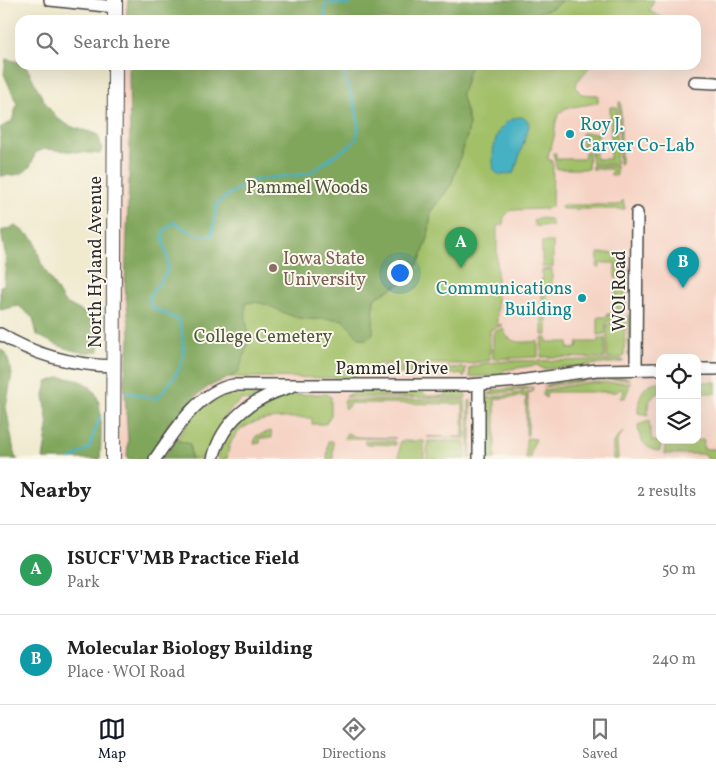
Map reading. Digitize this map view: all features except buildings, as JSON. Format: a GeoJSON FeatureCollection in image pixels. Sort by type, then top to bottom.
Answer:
{"type":"FeatureCollection","features":[{"type":"Feature","properties":{"kind":"main road","name":"North Hyland Avenue"},"geometry":{"type":"LineString","coordinates":[[113,459],[115,70]]}},
{"type":"Feature","properties":{"kind":"street"},"geometry":{"type":"LineString","coordinates":[[50,0],[115,9]]}},
{"type":"Feature","properties":{"kind":"street"},"geometry":{"type":"LineString","coordinates":[[695,82],[716,83]]}},
{"type":"Feature","properties":{"kind":"street","name":"WOI Road"},"geometry":{"type":"LineString","coordinates":[[636,369],[637,213]]}},
{"type":"Feature","properties":{"kind":"street"},"geometry":{"type":"LineString","coordinates":[[0,334],[30,350],[50,356],[113,366]]}},
{"type":"Feature","properties":{"kind":"street","name":"Pammel Drive"},"geometry":{"type":"LineString","coordinates":[[155,459],[195,407],[224,387],[243,384],[479,385],[596,370],[656,369]]}},
{"type":"Feature","properties":{"kind":"street"},"geometry":{"type":"LineString","coordinates":[[701,369],[716,369]]}},
{"type":"Feature","properties":{"kind":"street"},"geometry":{"type":"LineString","coordinates":[[213,459],[222,435],[239,414],[266,396],[299,385]]}},
{"type":"Feature","properties":{"kind":"street"},"geometry":{"type":"LineString","coordinates":[[479,385],[479,459]]}},
{"type":"Feature","properties":{"kind":"shaded area","name":"Iowa State University"},"geometry":{"type":"Polygon","coordinates":[[[115,0],[716,0],[716,459],[112,459],[115,70],[701,70],[701,15],[115,15],[115,0]]]}},
{"type":"Feature","properties":{"kind":"green space"},"geometry":{"type":"Polygon","coordinates":[[[128,0],[563,0],[548,10],[531,15],[126,15],[128,0]]]}},
{"type":"Feature","properties":{"kind":"green space"},"geometry":{"type":"Polygon","coordinates":[[[563,0],[654,0],[649,11],[657,15],[531,15],[548,10],[563,0]]]}},
{"type":"Feature","properties":{"kind":"green space"},"geometry":{"type":"Polygon","coordinates":[[[6,59],[15,61],[15,70],[28,70],[54,115],[71,127],[98,135],[102,148],[100,154],[45,149],[35,153],[27,170],[19,174],[0,176],[0,128],[12,121],[17,104],[4,74],[6,59]]]}},
{"type":"Feature","properties":{"kind":"green space","name":"Pammel Woods"},"geometry":{"type":"Polygon","coordinates":[[[129,70],[469,70],[465,86],[461,93],[469,123],[468,133],[451,185],[431,211],[428,238],[420,260],[408,279],[374,299],[373,335],[366,340],[359,338],[343,320],[299,318],[260,303],[246,303],[248,341],[238,373],[208,387],[196,396],[146,459],[127,459],[128,440],[124,381],[130,334],[125,286],[130,151],[129,70]]]}},
{"type":"Feature","properties":{"kind":"green space","name":"College Cemetery"},"geometry":{"type":"Polygon","coordinates":[[[587,70],[577,82],[576,87],[581,94],[598,95],[598,103],[566,108],[557,119],[548,157],[553,165],[552,206],[546,209],[511,210],[504,217],[503,225],[497,226],[497,324],[503,325],[490,330],[490,360],[467,364],[378,364],[351,378],[225,377],[246,288],[372,315],[374,299],[408,279],[420,260],[428,238],[431,211],[451,185],[468,133],[469,123],[461,93],[465,86],[468,71],[587,70]]]}},
{"type":"Feature","properties":{"kind":"green space"},"geometry":{"type":"Polygon","coordinates":[[[619,102],[621,102],[621,163],[619,164],[619,102]]]}},
{"type":"Feature","properties":{"kind":"green space"},"geometry":{"type":"Polygon","coordinates":[[[610,107],[617,107],[616,142],[608,142],[611,140],[610,107]]]}},
{"type":"Feature","properties":{"kind":"green space"},"geometry":{"type":"Polygon","coordinates":[[[582,133],[598,133],[598,141],[589,139],[585,142],[585,149],[582,149],[582,133]]]}},
{"type":"Feature","properties":{"kind":"green space"},"geometry":{"type":"Polygon","coordinates":[[[610,144],[617,145],[616,164],[592,164],[591,153],[595,152],[596,159],[610,159],[610,144]]]}},
{"type":"Feature","properties":{"kind":"green space"},"geometry":{"type":"Polygon","coordinates":[[[585,152],[589,152],[588,169],[557,169],[553,153],[556,153],[556,159],[584,159],[585,152]]]}},
{"type":"Feature","properties":{"kind":"green space"},"geometry":{"type":"Polygon","coordinates":[[[592,166],[616,166],[616,176],[610,175],[612,171],[610,169],[592,169],[592,166]]]}},
{"type":"Feature","properties":{"kind":"green space"},"geometry":{"type":"Polygon","coordinates":[[[623,200],[625,209],[562,209],[561,207],[562,205],[619,205],[623,200]]]}},
{"type":"Feature","properties":{"kind":"green space"},"geometry":{"type":"Polygon","coordinates":[[[538,218],[550,219],[553,226],[535,226],[533,221],[538,218]]]}},
{"type":"Feature","properties":{"kind":"green space"},"geometry":{"type":"Polygon","coordinates":[[[16,226],[34,239],[41,263],[64,302],[87,314],[100,326],[99,351],[75,351],[59,346],[37,335],[33,318],[19,306],[0,310],[0,286],[4,285],[6,259],[1,231],[16,226]]]}},
{"type":"Feature","properties":{"kind":"green space"},"geometry":{"type":"Polygon","coordinates":[[[542,242],[553,242],[553,267],[542,267],[542,242]]]}},
{"type":"Feature","properties":{"kind":"green space"},"geometry":{"type":"Polygon","coordinates":[[[598,253],[624,253],[624,278],[615,278],[615,263],[600,263],[600,268],[597,268],[598,253]]]}},
{"type":"Feature","properties":{"kind":"green space"},"geometry":{"type":"Polygon","coordinates":[[[552,269],[552,286],[547,287],[547,335],[542,335],[542,270],[552,269]]]}},
{"type":"Feature","properties":{"kind":"green space"},"geometry":{"type":"Polygon","coordinates":[[[616,281],[625,283],[625,308],[616,310],[616,281]]]}},
{"type":"Feature","properties":{"kind":"green space"},"geometry":{"type":"Polygon","coordinates":[[[628,313],[631,320],[630,356],[628,356],[628,313]]]}},
{"type":"Feature","properties":{"kind":"green space"},"geometry":{"type":"Polygon","coordinates":[[[607,314],[618,314],[617,317],[606,323],[605,334],[598,335],[598,317],[607,317],[607,314]]]}},
{"type":"Feature","properties":{"kind":"green space"},"geometry":{"type":"Polygon","coordinates":[[[618,319],[625,320],[624,356],[622,358],[607,358],[607,325],[618,319]]]}},
{"type":"Feature","properties":{"kind":"green space"},"geometry":{"type":"Polygon","coordinates":[[[503,328],[509,338],[517,342],[538,341],[538,357],[493,359],[493,332],[503,328]]]}},
{"type":"Feature","properties":{"kind":"green space"},"geometry":{"type":"Polygon","coordinates":[[[542,338],[547,338],[547,342],[568,342],[568,349],[577,348],[578,342],[598,342],[598,338],[605,338],[605,358],[541,357],[542,338]]]}},
{"type":"Feature","properties":{"kind":"green space"},"geometry":{"type":"Polygon","coordinates":[[[0,349],[6,353],[12,374],[6,407],[15,457],[18,459],[0,459],[0,349]]]}},
{"type":"Feature","properties":{"kind":"green space"},"geometry":{"type":"Polygon","coordinates":[[[623,360],[623,362],[543,369],[537,365],[504,370],[501,375],[470,377],[469,368],[485,363],[509,361],[623,360]]]}},
{"type":"Feature","properties":{"kind":"green space"},"geometry":{"type":"Polygon","coordinates":[[[382,367],[466,368],[464,378],[461,374],[366,373],[382,367]]]}},
{"type":"Feature","properties":{"kind":"green space"},"geometry":{"type":"Polygon","coordinates":[[[61,377],[82,382],[90,387],[96,395],[99,403],[101,423],[100,459],[43,459],[48,427],[44,395],[47,382],[61,377]]]}},
{"type":"Feature","properties":{"kind":"green space"},"geometry":{"type":"Polygon","coordinates":[[[623,377],[630,379],[587,380],[543,387],[555,382],[623,377]]]}},
{"type":"Feature","properties":{"kind":"green space"},"geometry":{"type":"Polygon","coordinates":[[[631,382],[625,398],[620,398],[624,391],[620,389],[617,392],[547,392],[546,398],[543,396],[543,390],[584,383],[631,382]]]}},
{"type":"Feature","properties":{"kind":"green space"},"geometry":{"type":"Polygon","coordinates":[[[701,382],[716,382],[716,393],[701,393],[701,382]]]}},
{"type":"Feature","properties":{"kind":"green space"},"geometry":{"type":"Polygon","coordinates":[[[656,383],[656,395],[649,401],[648,415],[638,413],[640,396],[649,385],[656,383]]]}},
{"type":"Feature","properties":{"kind":"green space"},"geometry":{"type":"Polygon","coordinates":[[[239,388],[274,388],[249,401],[242,399],[235,405],[219,426],[207,459],[191,459],[190,444],[176,440],[200,409],[216,396],[239,388]]]}},
{"type":"Feature","properties":{"kind":"green space"},"geometry":{"type":"Polygon","coordinates":[[[534,388],[488,395],[495,390],[534,388]]]}},
{"type":"Feature","properties":{"kind":"green space"},"geometry":{"type":"Polygon","coordinates":[[[534,391],[528,393],[528,435],[526,435],[526,396],[495,399],[495,459],[487,459],[487,398],[534,391]]]}},
{"type":"Feature","properties":{"kind":"green space"},"geometry":{"type":"Polygon","coordinates":[[[354,392],[423,392],[427,396],[444,396],[448,392],[465,392],[466,398],[345,397],[354,392]]]}},
{"type":"Feature","properties":{"kind":"green space"},"geometry":{"type":"Polygon","coordinates":[[[325,394],[331,397],[331,415],[325,424],[312,424],[312,418],[285,418],[259,421],[237,433],[230,444],[227,459],[217,459],[218,453],[239,418],[279,395],[325,394]]]}},
{"type":"Feature","properties":{"kind":"green space"},"geometry":{"type":"Polygon","coordinates":[[[344,400],[465,400],[466,438],[427,437],[463,437],[463,404],[350,403],[347,408],[344,408],[344,400]]]}},
{"type":"Feature","properties":{"kind":"green space"},"geometry":{"type":"Polygon","coordinates":[[[471,400],[471,459],[469,459],[469,401],[471,400]]]}},
{"type":"Feature","properties":{"kind":"green space"},"geometry":{"type":"Polygon","coordinates":[[[649,421],[652,441],[656,441],[656,444],[661,444],[660,451],[651,449],[644,443],[639,435],[638,425],[649,421]]]}},
{"type":"Feature","properties":{"kind":"green space"},"geometry":{"type":"Polygon","coordinates":[[[271,431],[272,438],[260,438],[260,443],[254,444],[256,436],[271,431]]]}},
{"type":"Feature","properties":{"kind":"green space"},"geometry":{"type":"Polygon","coordinates":[[[624,431],[617,440],[618,459],[613,459],[613,442],[624,431]]]}},
{"type":"Feature","properties":{"kind":"green space"},"geometry":{"type":"Polygon","coordinates":[[[347,433],[356,437],[396,438],[344,438],[347,433]]]}},
{"type":"Feature","properties":{"kind":"green space"},"geometry":{"type":"Polygon","coordinates":[[[526,438],[536,439],[531,450],[530,459],[526,459],[526,438]]]}},
{"type":"Feature","properties":{"kind":"green space"},"geometry":{"type":"Polygon","coordinates":[[[176,440],[190,444],[191,459],[161,459],[176,440]]]}},
{"type":"Feature","properties":{"kind":"green space"},"geometry":{"type":"Polygon","coordinates":[[[701,440],[704,440],[703,449],[716,449],[716,459],[707,459],[706,454],[665,454],[664,444],[701,444],[701,440]]]}},
{"type":"Feature","properties":{"kind":"green space"},"geometry":{"type":"Polygon","coordinates":[[[328,441],[333,441],[333,459],[327,459],[328,441]]]}},
{"type":"Feature","properties":{"kind":"green space"},"geometry":{"type":"Polygon","coordinates":[[[365,441],[394,441],[396,445],[365,444],[365,441]]]}},
{"type":"Feature","properties":{"kind":"green space"},"geometry":{"type":"Polygon","coordinates":[[[400,441],[424,441],[424,459],[399,459],[400,441]]]}},
{"type":"Feature","properties":{"kind":"green space"},"geometry":{"type":"Polygon","coordinates":[[[428,441],[465,441],[466,459],[427,459],[428,441]]]}},
{"type":"Feature","properties":{"kind":"water"},"geometry":{"type":"Polygon","coordinates":[[[518,117],[528,121],[529,126],[514,173],[500,175],[494,171],[493,163],[496,139],[504,125],[518,117]]]}},
{"type":"Feature","properties":{"kind":"waterway"},"geometry":{"type":"LineString","coordinates":[[325,15],[325,5],[328,3],[349,5],[353,0]]}},
{"type":"Feature","properties":{"kind":"waterway"},"geometry":{"type":"LineString","coordinates":[[126,392],[157,399],[173,379],[182,363],[184,345],[179,320],[151,307],[149,298],[168,268],[163,232],[174,222],[197,234],[212,235],[217,203],[234,191],[260,179],[307,173],[316,169],[352,144],[356,139],[358,122],[354,101],[341,70]]}},
{"type":"Feature","properties":{"kind":"waterway"},"geometry":{"type":"LineString","coordinates":[[71,459],[89,448],[100,417]]}},
{"type":"Feature","properties":{"kind":"place","name":"Roy J. Carver Co-Lab"},"geometry":{"type":"Point","coordinates":[570,134]}},
{"type":"Feature","properties":{"kind":"place","name":"Iowa State University"},"geometry":{"type":"Point","coordinates":[273,268]}},
{"type":"Feature","properties":{"kind":"place","name":"ISUCF'V'MB Practice Field"},"geometry":{"type":"Point","coordinates":[461,268]}},
{"type":"Feature","properties":{"kind":"place","name":"Molecular Biology Building"},"geometry":{"type":"Point","coordinates":[683,288]}},
{"type":"Feature","properties":{"kind":"place","name":"Communications Building"},"geometry":{"type":"Point","coordinates":[582,298]}}]}
